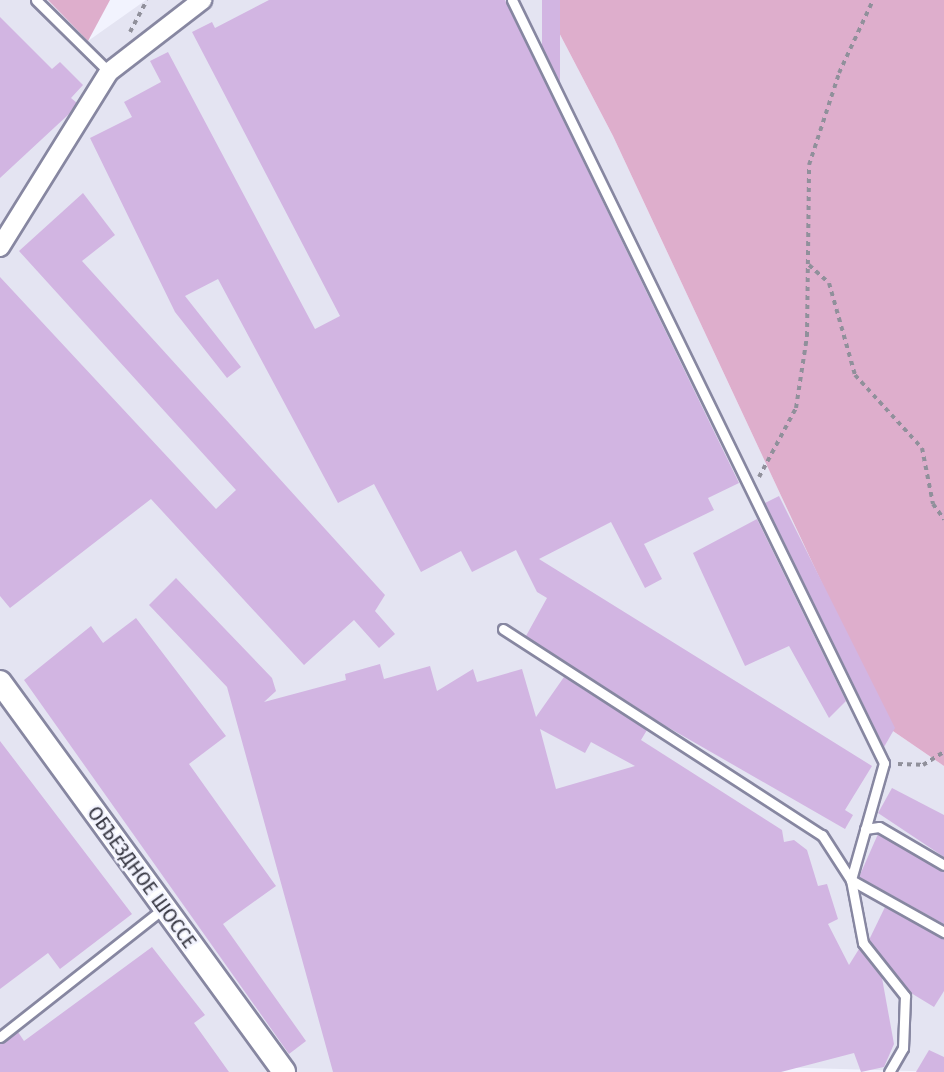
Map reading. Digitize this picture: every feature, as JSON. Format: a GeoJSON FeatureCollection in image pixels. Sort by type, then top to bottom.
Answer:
{"type":"FeatureCollection","features":[{"type":"Feature","properties":{"kind":"street"},"geometry":{"type":"LineString","coordinates":[[0,247],[109,72],[202,0]]}},
{"type":"Feature","properties":{"kind":"street","name":"ОБЪЕЗДНОЕ ШОССЕ"},"geometry":{"type":"LineString","coordinates":[[0,682],[284,1072]]}},
{"type":"Feature","properties":{"kind":"lane"},"geometry":{"type":"LineString","coordinates":[[36,0],[109,72]]}},
{"type":"Feature","properties":{"kind":"lane"},"geometry":{"type":"LineString","coordinates":[[512,0],[884,763],[850,880]]}},
{"type":"Feature","properties":{"kind":"lane"},"geometry":{"type":"LineString","coordinates":[[503,629],[822,835],[850,880],[862,943],[905,996],[903,1048],[889,1072]]}},
{"type":"Feature","properties":{"kind":"lane"},"geometry":{"type":"LineString","coordinates":[[865,829],[879,826],[944,865]]}},
{"type":"Feature","properties":{"kind":"lane"},"geometry":{"type":"LineString","coordinates":[[850,880],[944,932]]}},
{"type":"Feature","properties":{"kind":"lane"},"geometry":{"type":"LineString","coordinates":[[0,1036],[164,908]]}},
{"type":"Feature","properties":{"kind":"path"},"geometry":{"type":"LineString","coordinates":[[751,494],[796,408],[807,336],[809,165],[839,74],[873,0]]}},
{"type":"Feature","properties":{"kind":"path"},"geometry":{"type":"LineString","coordinates":[[809,265],[829,283],[855,375],[922,448],[933,504],[944,519]]}},
{"type":"Feature","properties":{"kind":"path"},"geometry":{"type":"LineString","coordinates":[[884,763],[923,765],[944,752]]}},
{"type":"Feature","properties":{"kind":"shaded area"},"geometry":{"type":"Polygon","coordinates":[[[0,0],[48,0],[88,41],[146,0],[542,0],[613,136],[890,729],[944,766],[944,1072],[772,1067],[766,1072],[0,1072],[0,0]]]}},
{"type":"Feature","properties":{"kind":"shaded area"},"geometry":{"type":"Polygon","coordinates":[[[48,0],[110,0],[88,41],[48,0]]]}},
{"type":"Feature","properties":{"kind":"shaded area"},"geometry":{"type":"Polygon","coordinates":[[[542,0],[944,0],[944,766],[890,729],[613,136],[542,0]]]}},
{"type":"Feature","properties":{"kind":"building"},"geometry":{"type":"Polygon","coordinates":[[[269,0],[505,0],[739,483],[708,498],[714,510],[644,544],[662,579],[645,588],[611,522],[539,559],[872,766],[845,810],[853,815],[845,829],[664,725],[526,636],[547,598],[537,592],[516,550],[472,572],[461,551],[421,572],[374,484],[338,503],[218,279],[185,296],[241,367],[227,378],[175,312],[90,138],[132,117],[124,102],[161,82],[150,61],[168,52],[315,329],[340,316],[192,32],[212,22],[215,28],[269,0]]]}},
{"type":"Feature","properties":{"kind":"building"},"geometry":{"type":"Polygon","coordinates":[[[542,0],[560,0],[560,163],[542,163],[542,0]]]}},
{"type":"Feature","properties":{"kind":"building"},"geometry":{"type":"Polygon","coordinates":[[[0,17],[52,69],[60,62],[83,85],[71,98],[77,103],[69,114],[0,178],[0,17]]]}},
{"type":"Feature","properties":{"kind":"building"},"geometry":{"type":"Polygon","coordinates":[[[83,193],[115,235],[82,261],[385,595],[375,611],[395,634],[379,648],[354,620],[304,665],[151,499],[10,608],[0,596],[0,277],[216,509],[236,490],[19,251],[83,193]]]}},
{"type":"Feature","properties":{"kind":"building"},"geometry":{"type":"Polygon","coordinates":[[[779,496],[895,728],[884,747],[765,503],[779,496]]]}},
{"type":"Feature","properties":{"kind":"building"},"geometry":{"type":"Polygon","coordinates":[[[757,519],[846,701],[829,718],[789,646],[745,666],[693,553],[757,519]]]}},
{"type":"Feature","properties":{"kind":"building"},"geometry":{"type":"Polygon","coordinates":[[[176,578],[272,678],[276,691],[264,702],[346,680],[345,674],[380,664],[384,679],[430,666],[437,691],[473,669],[477,682],[522,669],[536,717],[564,677],[647,730],[641,740],[782,830],[784,842],[794,840],[807,850],[818,886],[827,884],[838,919],[828,924],[849,965],[859,949],[882,978],[894,1044],[884,1067],[861,1072],[854,1053],[781,1072],[333,1072],[227,687],[149,605],[176,578]],[[540,729],[556,789],[635,766],[591,742],[585,753],[540,729]]]}},
{"type":"Feature","properties":{"kind":"building"},"geometry":{"type":"Polygon","coordinates":[[[136,618],[226,736],[189,764],[276,886],[223,924],[306,1041],[289,1054],[24,680],[91,626],[103,643],[136,618]]]}},
{"type":"Feature","properties":{"kind":"building"},"geometry":{"type":"Polygon","coordinates":[[[0,741],[132,914],[60,969],[48,953],[0,989],[0,741]]]}},
{"type":"Feature","properties":{"kind":"building"},"geometry":{"type":"Polygon","coordinates":[[[892,788],[944,815],[944,857],[878,813],[892,788]]]}},
{"type":"Feature","properties":{"kind":"building"},"geometry":{"type":"Polygon","coordinates":[[[878,834],[944,872],[944,924],[859,877],[878,834]]]}},
{"type":"Feature","properties":{"kind":"building"},"geometry":{"type":"Polygon","coordinates":[[[885,907],[944,939],[944,991],[934,1007],[911,993],[869,940],[885,907]]]}},
{"type":"Feature","properties":{"kind":"building"},"geometry":{"type":"Polygon","coordinates":[[[152,947],[205,1015],[194,1023],[229,1072],[0,1072],[0,1044],[18,1032],[24,1041],[152,947]]]}},
{"type":"Feature","properties":{"kind":"building"},"geometry":{"type":"Polygon","coordinates":[[[929,1050],[944,1057],[944,1072],[916,1072],[929,1050]]]}}]}
